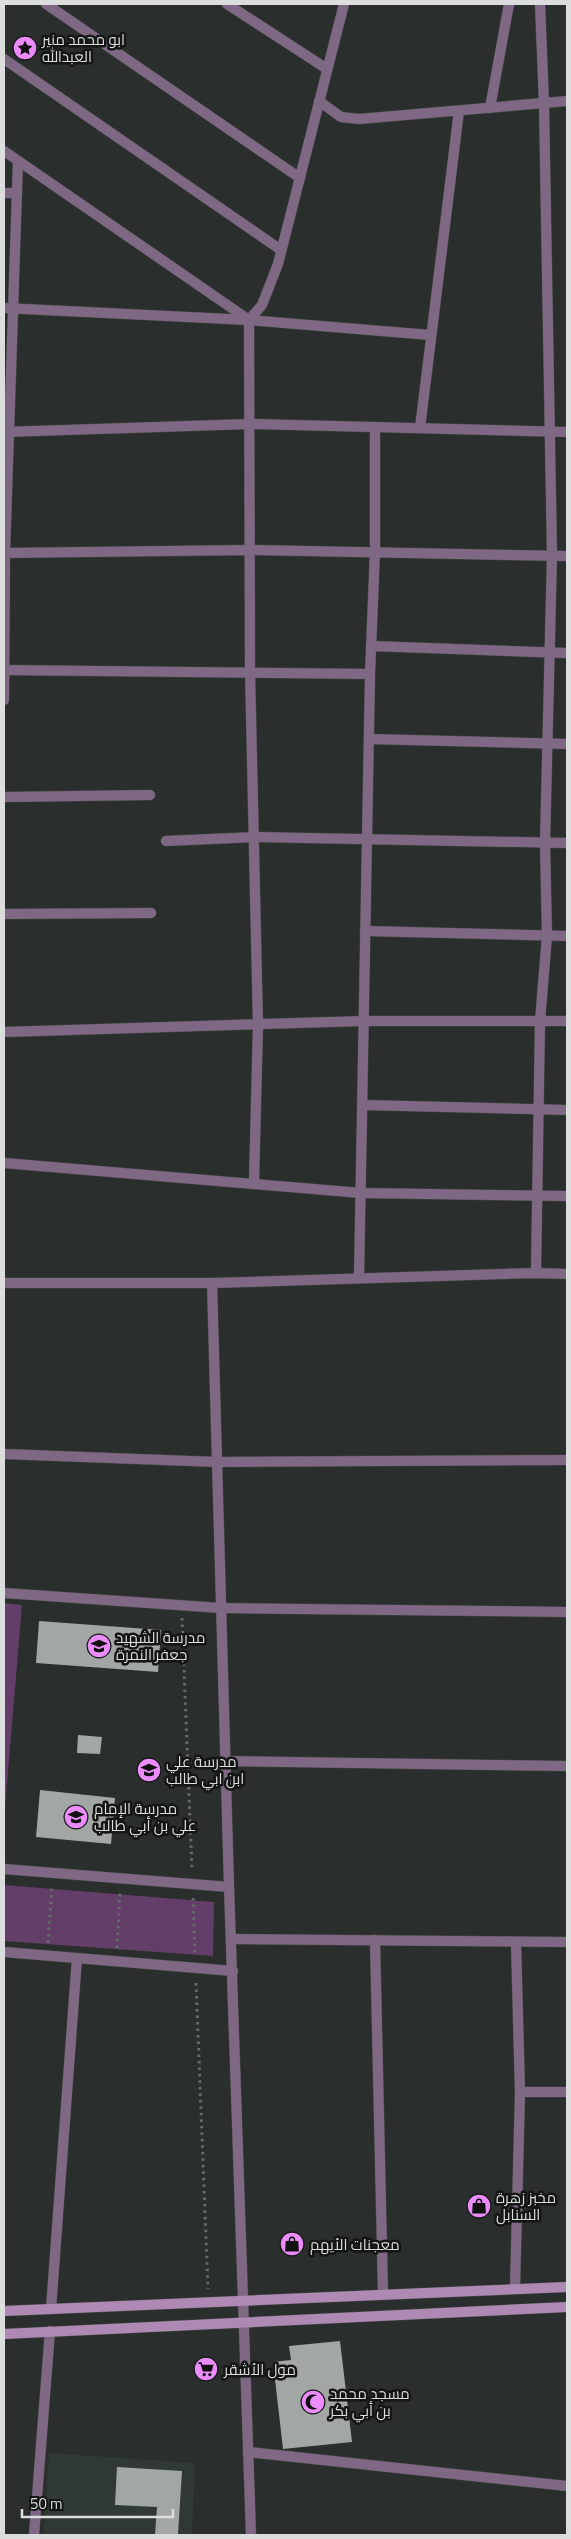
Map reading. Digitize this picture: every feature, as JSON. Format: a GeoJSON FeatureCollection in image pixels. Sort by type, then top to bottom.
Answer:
{"type":"FeatureCollection","features":[{"type":"Feature","properties":{"kind":"main road"},"geometry":{"type":"LineString","coordinates":[[4,2311],[383,2293],[567,2287]]}},
{"type":"Feature","properties":{"kind":"main road"},"geometry":{"type":"LineString","coordinates":[[4,2334],[567,2307]]}},
{"type":"Feature","properties":{"kind":"street"},"geometry":{"type":"LineString","coordinates":[[46,4],[300,178]]}},
{"type":"Feature","properties":{"kind":"street"},"geometry":{"type":"LineString","coordinates":[[227,4],[327,69]]}},
{"type":"Feature","properties":{"kind":"street"},"geometry":{"type":"LineString","coordinates":[[254,1182],[258,1025],[256,838],[250,672],[249,320],[262,305],[281,250],[344,4]]}},
{"type":"Feature","properties":{"kind":"street"},"geometry":{"type":"LineString","coordinates":[[490,108],[509,4]]}},
{"type":"Feature","properties":{"kind":"street"},"geometry":{"type":"LineString","coordinates":[[536,1273],[540,1021],[547,936],[545,843],[549,744],[552,555],[544,103],[540,4]]}},
{"type":"Feature","properties":{"kind":"street"},"geometry":{"type":"LineString","coordinates":[[4,59],[281,250]]}},
{"type":"Feature","properties":{"kind":"street"},"geometry":{"type":"LineString","coordinates":[[320,101],[341,117],[359,119],[567,102]]}},
{"type":"Feature","properties":{"kind":"street"},"geometry":{"type":"LineString","coordinates":[[420,428],[459,110]]}},
{"type":"Feature","properties":{"kind":"street"},"geometry":{"type":"LineString","coordinates":[[4,151],[249,320]]}},
{"type":"Feature","properties":{"kind":"street"},"geometry":{"type":"LineString","coordinates":[[4,700],[8,308],[18,161]]}},
{"type":"Feature","properties":{"kind":"street"},"geometry":{"type":"LineString","coordinates":[[4,193],[17,193]]}},
{"type":"Feature","properties":{"kind":"street"},"geometry":{"type":"LineString","coordinates":[[8,308],[249,320],[430,335]]}},
{"type":"Feature","properties":{"kind":"street"},"geometry":{"type":"LineString","coordinates":[[6,432],[250,424],[567,432]]}},
{"type":"Feature","properties":{"kind":"street"},"geometry":{"type":"LineString","coordinates":[[359,1278],[370,674],[375,551],[375,427]]}},
{"type":"Feature","properties":{"kind":"street"},"geometry":{"type":"LineString","coordinates":[[4,553],[250,550],[567,556]]}},
{"type":"Feature","properties":{"kind":"street"},"geometry":{"type":"LineString","coordinates":[[371,646],[567,653]]}},
{"type":"Feature","properties":{"kind":"street"},"geometry":{"type":"LineString","coordinates":[[4,670],[370,674]]}},
{"type":"Feature","properties":{"kind":"street"},"geometry":{"type":"LineString","coordinates":[[369,739],[567,744]]}},
{"type":"Feature","properties":{"kind":"street"},"geometry":{"type":"LineString","coordinates":[[4,797],[150,795]]}},
{"type":"Feature","properties":{"kind":"street"},"geometry":{"type":"LineString","coordinates":[[166,841],[256,838],[367,838],[567,843]]}},
{"type":"Feature","properties":{"kind":"street"},"geometry":{"type":"LineString","coordinates":[[4,914],[151,913]]}},
{"type":"Feature","properties":{"kind":"street"},"geometry":{"type":"LineString","coordinates":[[365,931],[567,936]]}},
{"type":"Feature","properties":{"kind":"street"},"geometry":{"type":"LineString","coordinates":[[4,1032],[364,1021],[567,1021]]}},
{"type":"Feature","properties":{"kind":"street"},"geometry":{"type":"LineString","coordinates":[[363,1105],[567,1110]]}},
{"type":"Feature","properties":{"kind":"street"},"geometry":{"type":"LineString","coordinates":[[4,1163],[254,1182],[361,1193],[567,1196]]}},
{"type":"Feature","properties":{"kind":"street"},"geometry":{"type":"LineString","coordinates":[[4,1284],[212,1283],[536,1273],[567,1274]]}},
{"type":"Feature","properties":{"kind":"street"},"geometry":{"type":"LineString","coordinates":[[212,1283],[225,1762],[251,2535]]}},
{"type":"Feature","properties":{"kind":"street"},"geometry":{"type":"LineString","coordinates":[[4,1454],[217,1462],[567,1460]]}},
{"type":"Feature","properties":{"kind":"street"},"geometry":{"type":"LineString","coordinates":[[4,1593],[221,1608],[567,1612]]}},
{"type":"Feature","properties":{"kind":"street"},"geometry":{"type":"LineString","coordinates":[[225,1762],[567,1766]]}},
{"type":"Feature","properties":{"kind":"street"},"geometry":{"type":"LineString","coordinates":[[4,1869],[229,1887]]}},
{"type":"Feature","properties":{"kind":"street"},"geometry":{"type":"LineString","coordinates":[[231,1939],[567,1942]]}},
{"type":"Feature","properties":{"kind":"street"},"geometry":{"type":"LineString","coordinates":[[375,1940],[383,2293]]}},
{"type":"Feature","properties":{"kind":"street"},"geometry":{"type":"LineString","coordinates":[[515,2288],[520,2092],[516,1942]]}},
{"type":"Feature","properties":{"kind":"street"},"geometry":{"type":"LineString","coordinates":[[4,1952],[233,1970]]}},
{"type":"Feature","properties":{"kind":"street"},"geometry":{"type":"LineString","coordinates":[[51,2309],[77,1958]]}},
{"type":"Feature","properties":{"kind":"street"},"geometry":{"type":"LineString","coordinates":[[520,2092],[567,2092]]}},
{"type":"Feature","properties":{"kind":"street"},"geometry":{"type":"LineString","coordinates":[[34,2535],[50,2331]]}},
{"type":"Feature","properties":{"kind":"street"},"geometry":{"type":"LineString","coordinates":[[248,2452],[567,2486]]}},
{"type":"Feature","properties":{"kind":"path"},"geometry":{"type":"LineString","coordinates":[[48,1956],[53,1873]]}},
{"type":"Feature","properties":{"kind":"path"},"geometry":{"type":"LineString","coordinates":[[116,1961],[121,1878]]}},
{"type":"Feature","properties":{"kind":"shaded area"},"geometry":{"type":"Polygon","coordinates":[[[4,1603],[22,1605],[4,1820],[4,1603]]]}},
{"type":"Feature","properties":{"kind":"shaded area"},"geometry":{"type":"Polygon","coordinates":[[[4,1885],[214,1902],[213,1956],[4,1941],[4,1885]]]}},
{"type":"Feature","properties":{"kind":"shaded area"},"geometry":{"type":"Polygon","coordinates":[[[49,2453],[195,2463],[192,2535],[43,2535],[49,2453]]]}},
{"type":"Feature","properties":{"kind":"building","name":"مدرسة الشهيد جعفر النمرة"},"geometry":{"type":"Polygon","coordinates":[[[39,1621],[161,1630],[158,1672],[36,1663],[39,1621]]]}},
{"type":"Feature","properties":{"kind":"building"},"geometry":{"type":"Polygon","coordinates":[[[78,1735],[102,1737],[100,1754],[77,1753],[78,1735]]]}},
{"type":"Feature","properties":{"kind":"building","name":"مدرسة الإمام علي بن أبي طالب"},"geometry":{"type":"Polygon","coordinates":[[[40,1790],[115,1798],[111,1844],[36,1837],[40,1790]]]}},
{"type":"Feature","properties":{"kind":"building","name":"مسجد محمد بن أبي بكر"},"geometry":{"type":"Polygon","coordinates":[[[340,2341],[352,2442],[283,2449],[273,2362],[291,2360],[289,2346],[340,2341]]]}},
{"type":"Feature","properties":{"kind":"building"},"geometry":{"type":"Polygon","coordinates":[[[117,2467],[182,2471],[178,2535],[155,2535],[157,2507],[115,2505],[117,2467]]]}},
{"type":"Feature","properties":{"kind":"place","name":"ابو محمد منير العبدالله"},"geometry":{"type":"Point","coordinates":[25,48]}},
{"type":"Feature","properties":{"kind":"place","name":"مدرسة الشهيد جعفر النمرة"},"geometry":{"type":"Point","coordinates":[99,1646]}},
{"type":"Feature","properties":{"kind":"place","name":"مدرسة علي ابن ابي طالب"},"geometry":{"type":"Point","coordinates":[149,1770]}},
{"type":"Feature","properties":{"kind":"place","name":"مدرسة الإمام علي بن أبي طالب"},"geometry":{"type":"Point","coordinates":[76,1817]}},
{"type":"Feature","properties":{"kind":"place","name":"مخبز زهرة السنابل"},"geometry":{"type":"Point","coordinates":[479,2206]}},
{"type":"Feature","properties":{"kind":"place","name":"معجنات الأيهم"},"geometry":{"type":"Point","coordinates":[292,2244]}},
{"type":"Feature","properties":{"kind":"place","name":"مول الأشقر"},"geometry":{"type":"Point","coordinates":[206,2369]}},
{"type":"Feature","properties":{"kind":"place","name":"مسجد محمد بن أبي بكر"},"geometry":{"type":"Point","coordinates":[313,2402]}}]}
